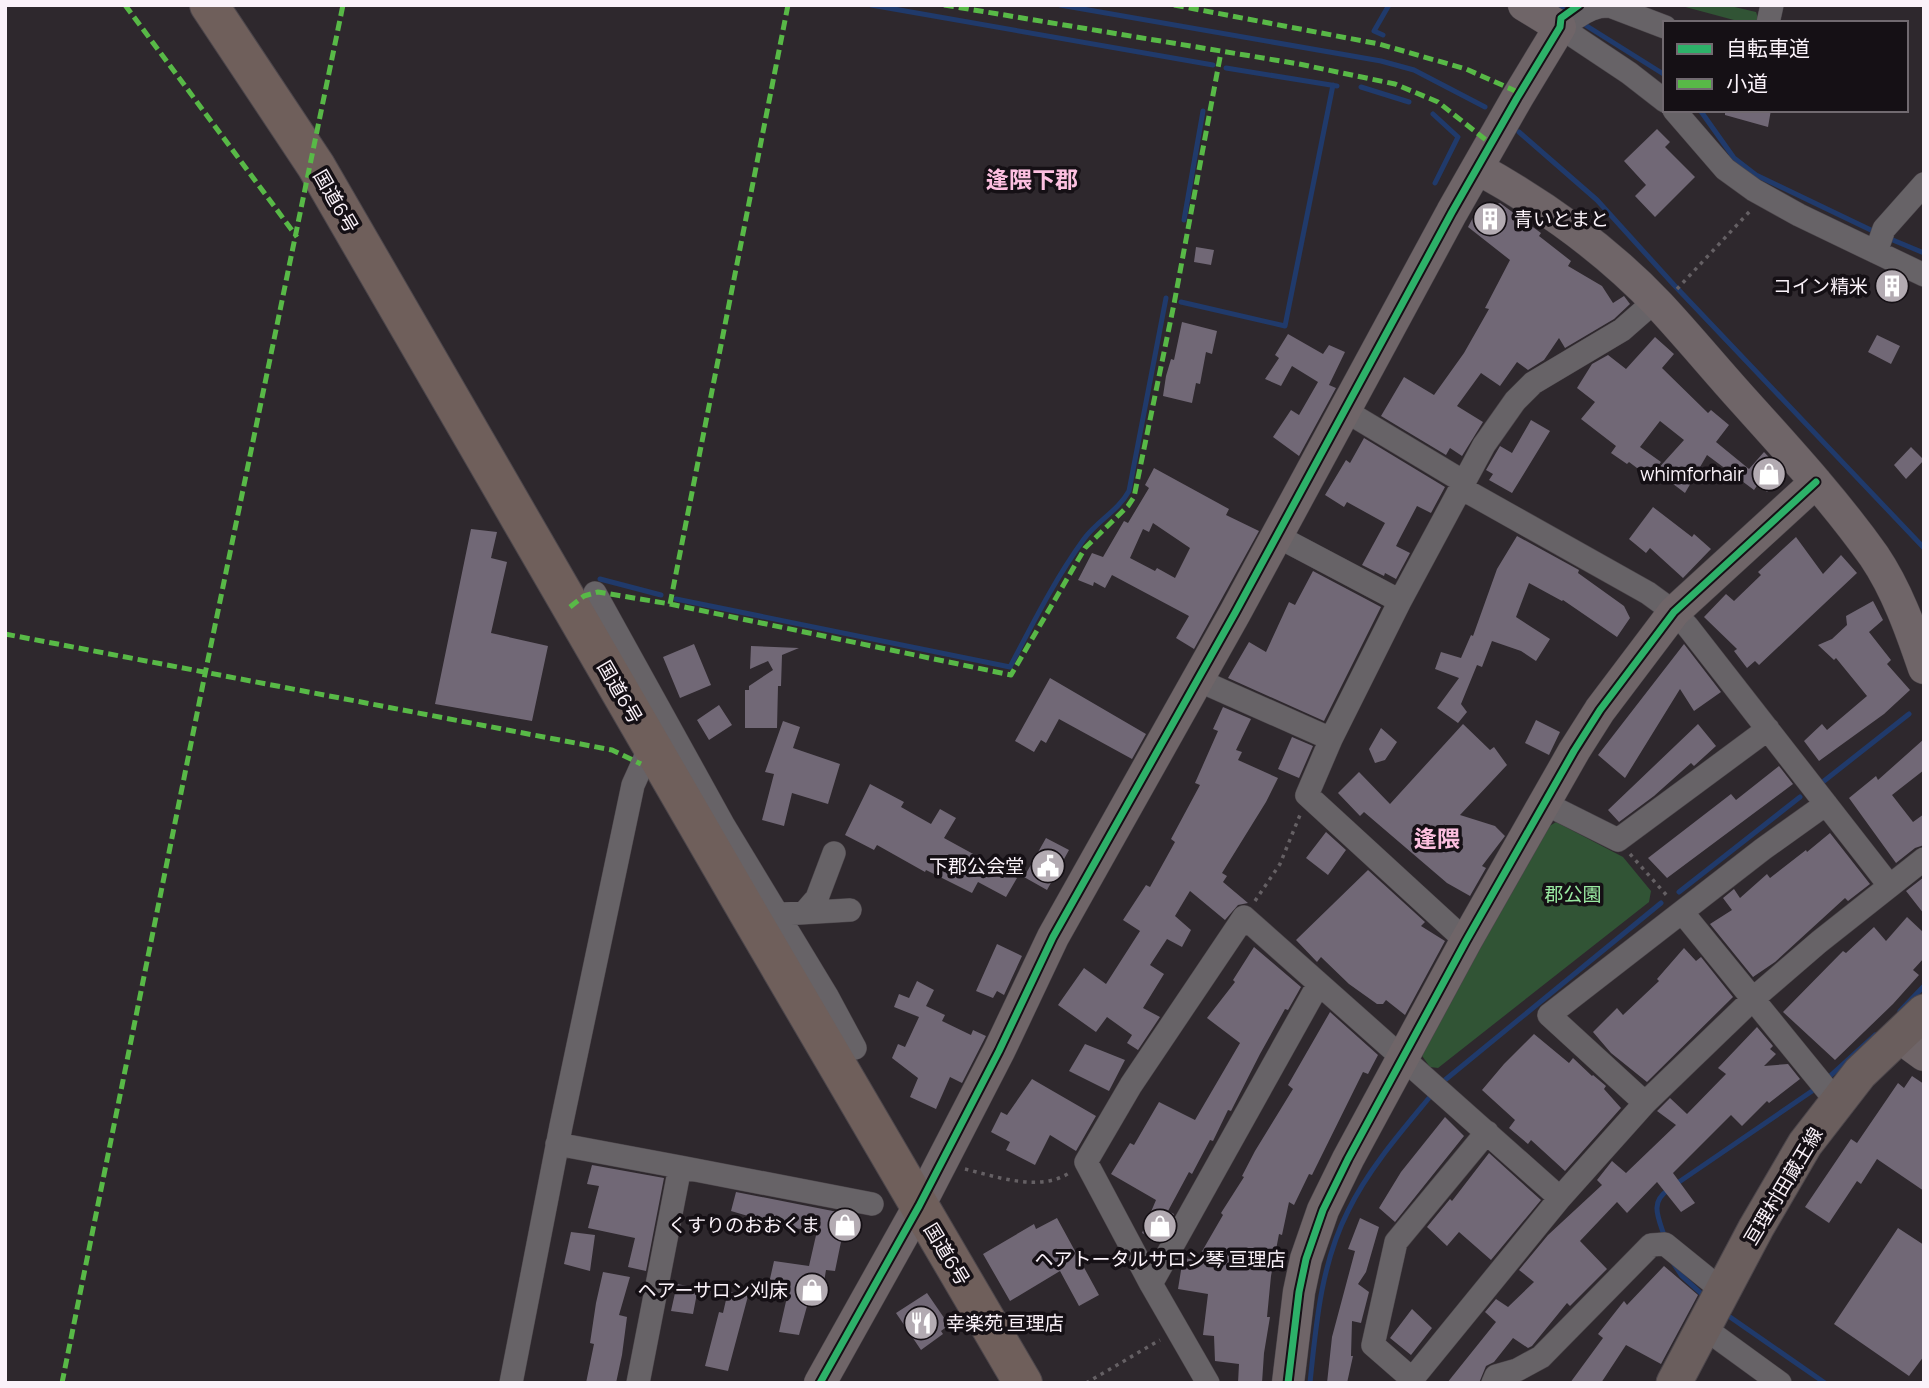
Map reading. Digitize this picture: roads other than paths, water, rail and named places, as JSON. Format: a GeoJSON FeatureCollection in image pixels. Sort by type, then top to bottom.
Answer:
{"type":"FeatureCollection","features":[{"type":"Feature","properties":{"kind":"highway","name":"国道6号"},"geometry":{"type":"LineString","coordinates":[[209,5],[316,166],[651,745],[764,916],[919,1206],[1023,1383]]}},
{"type":"Feature","properties":{"kind":"main road","name":"亘理村田蔵王線"},"geometry":{"type":"LineString","coordinates":[[1674,1383],[1805,1144],[1860,1073],[1911,1046],[1924,1012]]}},
{"type":"Feature","properties":{"kind":"street"},"geometry":{"type":"LineString","coordinates":[[1524,5],[1570,16],[1629,73],[1663,99]]}},
{"type":"Feature","properties":{"kind":"street"},"geometry":{"type":"LineString","coordinates":[[820,1383],[919,1206],[999,1051],[1053,937],[1198,680],[1517,98],[1570,16],[1591,8],[1609,6],[1663,26]]}},
{"type":"Feature","properties":{"kind":"street"},"geometry":{"type":"LineString","coordinates":[[1676,112],[1725,169],[1765,196],[1924,275]]}},
{"type":"Feature","properties":{"kind":"street"},"geometry":{"type":"LineString","coordinates":[[1477,168],[1562,220],[1614,261],[1655,301],[1816,482],[1875,558],[1908,622],[1924,668]]}},
{"type":"Feature","properties":{"kind":"street"},"geometry":{"type":"LineString","coordinates":[[1876,252],[1885,229],[1924,184]]}},
{"type":"Feature","properties":{"kind":"street"},"geometry":{"type":"LineString","coordinates":[[1465,942],[1307,795],[1331,739],[1400,601],[1484,445],[1515,401],[1533,383],[1602,343],[1636,319],[1655,301]]}},
{"type":"Feature","properties":{"kind":"street"},"geometry":{"type":"LineString","coordinates":[[1344,410],[1463,485],[1648,593],[1674,612],[1889,885]]}},
{"type":"Feature","properties":{"kind":"street"},"geometry":{"type":"LineString","coordinates":[[1288,1383],[1299,1292],[1306,1259],[1323,1210],[1465,942],[1544,803],[1600,710],[1674,612],[1816,482]]}},
{"type":"Feature","properties":{"kind":"street"},"geometry":{"type":"LineString","coordinates":[[1277,536],[1400,601]]}},
{"type":"Feature","properties":{"kind":"street"},"geometry":{"type":"LineString","coordinates":[[595,593],[724,826],[764,916],[855,1048]]}},
{"type":"Feature","properties":{"kind":"street"},"geometry":{"type":"LineString","coordinates":[[1198,680],[1331,739]]}},
{"type":"Feature","properties":{"kind":"street"},"geometry":{"type":"LineString","coordinates":[[1544,803],[1618,840],[1768,729]]}},
{"type":"Feature","properties":{"kind":"street"},"geometry":{"type":"LineString","coordinates":[[511,1383],[557,1144],[633,785],[651,745]]}},
{"type":"Feature","properties":{"kind":"street"},"geometry":{"type":"LineString","coordinates":[[1644,1103],[1549,1015],[1763,849],[1826,804]]}},
{"type":"Feature","properties":{"kind":"street"},"geometry":{"type":"LineString","coordinates":[[804,913],[817,898],[834,853]]}},
{"type":"Feature","properties":{"kind":"street"},"geometry":{"type":"LineString","coordinates":[[1487,1132],[1396,1242],[1373,1345],[1410,1381],[1560,1198],[1644,1103],[1754,998],[1924,859]]}},
{"type":"Feature","properties":{"kind":"street"},"geometry":{"type":"LineString","coordinates":[[764,916],[850,910]]}},
{"type":"Feature","properties":{"kind":"street"},"geometry":{"type":"LineString","coordinates":[[1682,912],[1836,1101]]}},
{"type":"Feature","properties":{"kind":"street"},"geometry":{"type":"LineString","coordinates":[[1208,1383],[1086,1162],[1138,1075],[1244,917],[1560,1198]]}},
{"type":"Feature","properties":{"kind":"street"},"geometry":{"type":"LineString","coordinates":[[1151,1284],[1318,985]]}},
{"type":"Feature","properties":{"kind":"street"},"geometry":{"type":"LineString","coordinates":[[557,1144],[873,1204]]}},
{"type":"Feature","properties":{"kind":"street"},"geometry":{"type":"LineString","coordinates":[[638,1383],[680,1167]]}},
{"type":"Feature","properties":{"kind":"street"},"geometry":{"type":"LineString","coordinates":[[1493,1383],[1496,1376],[1517,1370],[1541,1357],[1651,1245],[1665,1244],[1723,1291]]}},
{"type":"Feature","properties":{"kind":"street"},"geometry":{"type":"LineString","coordinates":[[1703,1327],[1780,1383]]}},
{"type":"Feature","properties":{"kind":"waterway"},"geometry":{"type":"LineString","coordinates":[[871,5],[1213,65]]}},
{"type":"Feature","properties":{"kind":"waterway"},"geometry":{"type":"LineString","coordinates":[[1060,5],[1381,61],[1414,70],[1485,107]]}},
{"type":"Feature","properties":{"kind":"waterway"},"geometry":{"type":"LineString","coordinates":[[1383,35],[1374,31],[1389,5]]}},
{"type":"Feature","properties":{"kind":"waterway"},"geometry":{"type":"LineString","coordinates":[[1557,5],[1571,15]]}},
{"type":"Feature","properties":{"kind":"waterway"},"geometry":{"type":"LineString","coordinates":[[1582,23],[1663,74]]}},
{"type":"Feature","properties":{"kind":"waterway"},"geometry":{"type":"LineString","coordinates":[[1226,68],[1337,86]]}},
{"type":"Feature","properties":{"kind":"waterway"},"geometry":{"type":"LineString","coordinates":[[1181,302],[1285,326],[1333,85]]}},
{"type":"Feature","properties":{"kind":"waterway"},"geometry":{"type":"LineString","coordinates":[[1361,87],[1409,102]]}},
{"type":"Feature","properties":{"kind":"waterway"},"geometry":{"type":"LineString","coordinates":[[1184,220],[1203,111]]}},
{"type":"Feature","properties":{"kind":"waterway"},"geometry":{"type":"LineString","coordinates":[[1701,112],[1734,158],[1756,175],[1875,232]]}},
{"type":"Feature","properties":{"kind":"waterway"},"geometry":{"type":"LineString","coordinates":[[1433,114],[1458,137],[1435,183]]}},
{"type":"Feature","properties":{"kind":"waterway"},"geometry":{"type":"LineString","coordinates":[[1519,132],[1597,200],[1924,548]]}},
{"type":"Feature","properties":{"kind":"waterway"},"geometry":{"type":"LineString","coordinates":[[1888,238],[1924,253]]}},
{"type":"Feature","properties":{"kind":"waterway"},"geometry":{"type":"LineString","coordinates":[[676,599],[1010,667],[1073,554],[1129,491],[1166,298]]}},
{"type":"Feature","properties":{"kind":"waterway"},"geometry":{"type":"LineString","coordinates":[[600,579],[661,595]]}},
{"type":"Feature","properties":{"kind":"waterway"},"geometry":{"type":"LineString","coordinates":[[1824,781],[1909,714]]}},
{"type":"Feature","properties":{"kind":"waterway"},"geometry":{"type":"LineString","coordinates":[[1679,892],[1800,797]]}},
{"type":"Feature","properties":{"kind":"waterway"},"geometry":{"type":"LineString","coordinates":[[1445,1080],[1661,903]]}},
{"type":"Feature","properties":{"kind":"waterway"},"geometry":{"type":"LineString","coordinates":[[1900,1011],[1924,986]]}},
{"type":"Feature","properties":{"kind":"waterway"},"geometry":{"type":"LineString","coordinates":[[1829,1077],[1875,1035]]}},
{"type":"Feature","properties":{"kind":"waterway"},"geometry":{"type":"LineString","coordinates":[[1676,1184],[1815,1089]]}},
{"type":"Feature","properties":{"kind":"waterway"},"geometry":{"type":"LineString","coordinates":[[1310,1383],[1321,1295],[1339,1231],[1375,1166],[1429,1098]]}},
{"type":"Feature","properties":{"kind":"waterway"},"geometry":{"type":"LineString","coordinates":[[1664,1235],[1657,1205],[1668,1190]]}},
{"type":"Feature","properties":{"kind":"waterway"},"geometry":{"type":"LineString","coordinates":[[1672,1261],[1682,1276],[1704,1296]]}},
{"type":"Feature","properties":{"kind":"waterway"},"geometry":{"type":"LineString","coordinates":[[1730,1317],[1825,1383]]}},
{"type":"Feature","properties":{"kind":"place","name":"青いとまと"},"geometry":{"type":"Point","coordinates":[1490,219]}},
{"type":"Feature","properties":{"kind":"place","name":"コイン精米"},"geometry":{"type":"Point","coordinates":[1892,286]}},
{"type":"Feature","properties":{"kind":"place","name":"whimforhair"},"geometry":{"type":"Point","coordinates":[1769,474]}},
{"type":"Feature","properties":{"kind":"place","name":"下郡公会堂"},"geometry":{"type":"Point","coordinates":[1048,866]}},
{"type":"Feature","properties":{"kind":"place","name":"くすりのおおくま"},"geometry":{"type":"Point","coordinates":[845,1225]}},
{"type":"Feature","properties":{"kind":"place","name":"ヘアトータルサロン琴 亘理店"},"geometry":{"type":"Point","coordinates":[1160,1226]}},
{"type":"Feature","properties":{"kind":"place","name":"ヘアーサロン刈床"},"geometry":{"type":"Point","coordinates":[812,1290]}},
{"type":"Feature","properties":{"kind":"place","name":"幸楽苑 亘理店"},"geometry":{"type":"Point","coordinates":[921,1323]}},
{"type":"Feature","properties":{"kind":"district","name":"逢隈下郡"},"geometry":{"type":"Point","coordinates":[1032,179]}},
{"type":"Feature","properties":{"kind":"district","name":"逢隈"},"geometry":{"type":"Point","coordinates":[1437,838]}},
{"type":"Feature","properties":{"kind":"park label","name":"郡公園"},"geometry":{"type":"Point","coordinates":[1573,894]}}]}
